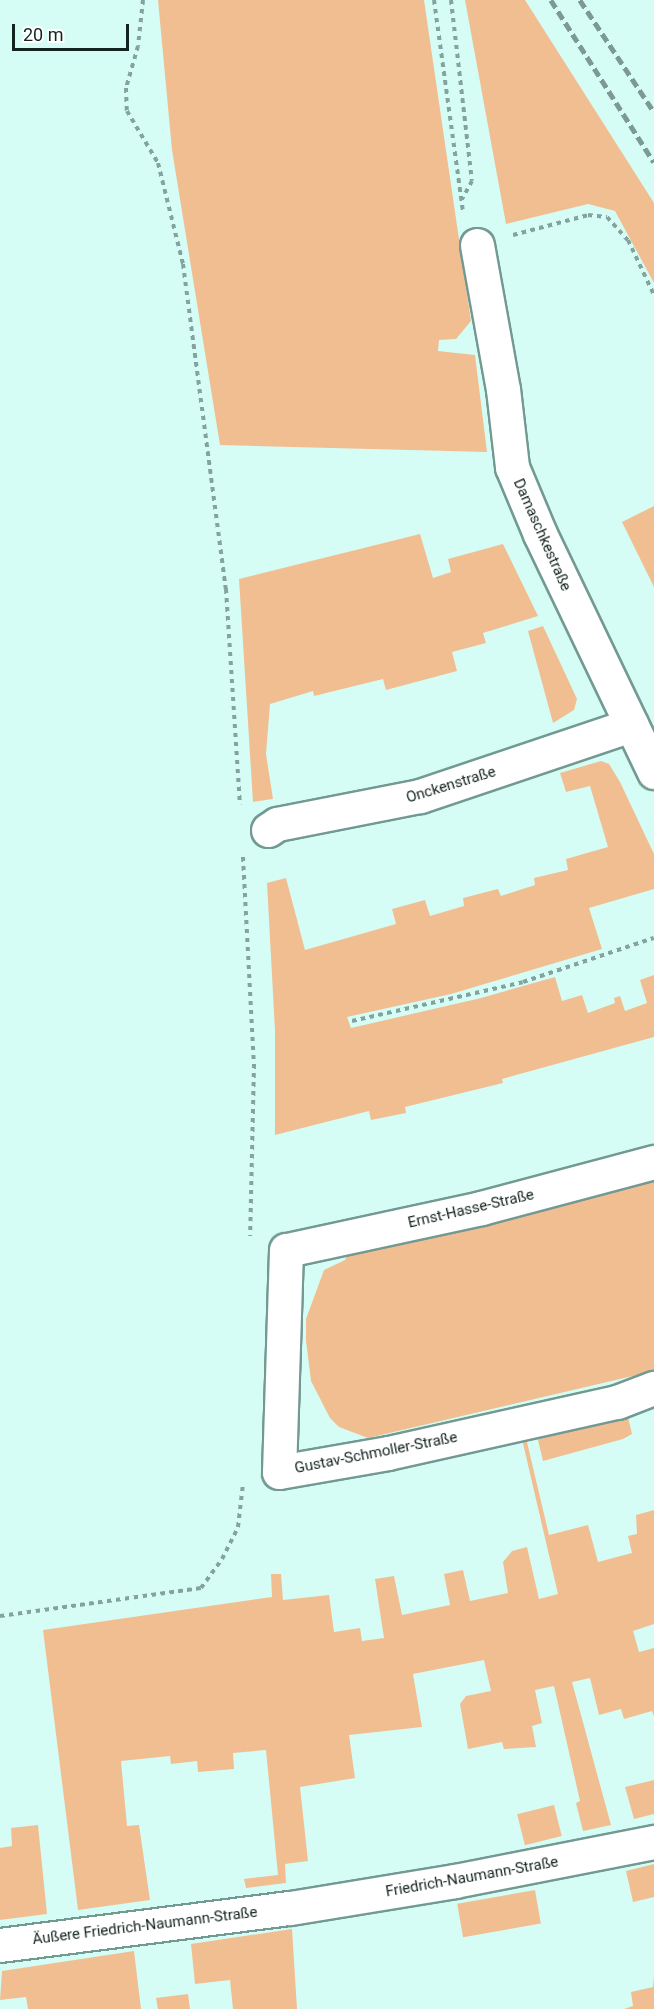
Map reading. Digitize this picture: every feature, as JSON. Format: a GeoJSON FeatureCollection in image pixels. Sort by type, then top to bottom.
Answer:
{"type":"FeatureCollection","features":[{"type":"Feature","properties":{"kind":"street","name":"Damaschkestraße"},"geometry":{"type":"LineString","coordinates":[[477,245],[503,388],[512,467],[540,534],[654,772]]}},
{"type":"Feature","properties":{"kind":"street","name":"Onckenstraße"},"geometry":{"type":"LineString","coordinates":[[254,823],[277,824],[420,796],[631,724]]}},
{"type":"Feature","properties":{"kind":"street","name":"Ernst-Hasse-Straße"},"geometry":{"type":"LineString","coordinates":[[286,1250],[481,1208],[654,1162]]}},
{"type":"Feature","properties":{"kind":"street","name":"Gustav-Schmoller-Straße"},"geometry":{"type":"LineString","coordinates":[[286,1250],[279,1472],[388,1453],[617,1402],[654,1388]]}},
{"type":"Feature","properties":{"kind":"street","name":"Friedrich-Naumann-Straße"},"geometry":{"type":"LineString","coordinates":[[290,1908],[455,1881],[654,1842]]}},
{"type":"Feature","properties":{"kind":"street","name":"Äußere Friedrich-Naumann-Straße"},"geometry":{"type":"LineString","coordinates":[[0,1945],[290,1908]]}},
{"type":"Feature","properties":{"kind":"path"},"geometry":{"type":"LineString","coordinates":[[143,0],[138,46],[126,88],[128,111],[158,163],[183,264],[254,823]]}},
{"type":"Feature","properties":{"kind":"path"},"geometry":{"type":"LineString","coordinates":[[434,0],[467,242],[477,245],[588,215],[607,217],[628,240],[654,295]]}},
{"type":"Feature","properties":{"kind":"path"},"geometry":{"type":"LineString","coordinates":[[451,0],[472,181],[462,200]]}},
{"type":"Feature","properties":{"kind":"path"},"geometry":{"type":"LineString","coordinates":[[243,851],[254,1064],[250,1247]]}},
{"type":"Feature","properties":{"kind":"path"},"geometry":{"type":"LineString","coordinates":[[352,1021],[523,982],[654,938]]}},
{"type":"Feature","properties":{"kind":"path"},"geometry":{"type":"LineString","coordinates":[[0,1616],[201,1588],[222,1560],[238,1527],[243,1482]]}},
{"type":"Feature","properties":{"kind":"shaded area"},"geometry":{"type":"Polygon","coordinates":[[[158,0],[424,0],[471,321],[456,339],[439,340],[438,351],[475,355],[487,452],[220,445],[172,150],[158,0]]]}},
{"type":"Feature","properties":{"kind":"shaded area"},"geometry":{"type":"Polygon","coordinates":[[[465,0],[525,0],[654,203],[654,283],[615,211],[588,204],[506,224],[465,0]]]}},
{"type":"Feature","properties":{"kind":"shaded area"},"geometry":{"type":"Polygon","coordinates":[[[654,506],[654,587],[622,522],[654,506]]]}},
{"type":"Feature","properties":{"kind":"shaded area"},"geometry":{"type":"Polygon","coordinates":[[[420,534],[433,578],[451,572],[448,559],[503,544],[538,616],[483,633],[486,643],[452,652],[457,671],[386,690],[383,679],[314,696],[313,691],[270,704],[266,754],[273,799],[253,802],[239,579],[420,534]]]}},
{"type":"Feature","properties":{"kind":"shaded area"},"geometry":{"type":"Polygon","coordinates":[[[543,626],[577,699],[574,710],[553,723],[528,631],[543,626]]]}},
{"type":"Feature","properties":{"kind":"shaded area"},"geometry":{"type":"Polygon","coordinates":[[[601,761],[609,764],[620,782],[654,854],[654,889],[589,908],[602,949],[451,994],[347,1017],[351,1028],[481,998],[555,977],[562,1001],[582,995],[588,1013],[615,1003],[614,998],[620,996],[625,1011],[647,1003],[640,980],[654,975],[654,1037],[502,1079],[503,1083],[405,1107],[406,1113],[371,1120],[369,1111],[275,1135],[275,1031],[267,883],[286,878],[305,950],[396,924],[392,909],[425,900],[430,916],[464,906],[463,898],[498,889],[501,896],[535,885],[534,878],[568,870],[566,859],[608,847],[590,786],[566,792],[560,773],[601,761]]]}},
{"type":"Feature","properties":{"kind":"shaded area"},"geometry":{"type":"Polygon","coordinates":[[[654,1176],[654,1371],[368,1438],[339,1427],[330,1418],[311,1381],[306,1341],[306,1319],[324,1270],[345,1260],[349,1252],[654,1176]]]}},
{"type":"Feature","properties":{"kind":"shaded area"},"geometry":{"type":"Polygon","coordinates":[[[627,1413],[632,1434],[623,1439],[543,1461],[537,1436],[627,1413]]]}},
{"type":"Feature","properties":{"kind":"shaded area"},"geometry":{"type":"Polygon","coordinates":[[[526,1438],[549,1535],[588,1525],[598,1562],[632,1553],[628,1536],[637,1534],[636,1515],[654,1510],[654,1624],[633,1631],[639,1652],[654,1648],[654,1716],[652,1711],[624,1719],[621,1709],[599,1715],[590,1678],[572,1682],[611,1825],[583,1831],[576,1803],[580,1801],[554,1686],[535,1690],[542,1723],[532,1726],[536,1747],[504,1749],[502,1742],[468,1749],[460,1704],[466,1696],[491,1691],[484,1660],[413,1674],[422,1727],[349,1735],[355,1778],[300,1787],[308,1861],[285,1864],[286,1883],[246,1888],[244,1879],[278,1875],[266,1750],[233,1753],[234,1769],[198,1772],[197,1761],[171,1764],[170,1756],[121,1761],[127,1826],[139,1825],[150,1900],[78,1910],[43,1630],[272,1597],[271,1574],[281,1574],[283,1600],[329,1595],[334,1632],[360,1628],[362,1641],[384,1638],[375,1579],[394,1576],[402,1615],[450,1605],[444,1574],[463,1570],[470,1601],[508,1593],[503,1562],[512,1551],[527,1547],[539,1599],[558,1594],[522,1439],[526,1438]]]}},
{"type":"Feature","properties":{"kind":"shaded area"},"geometry":{"type":"Polygon","coordinates":[[[654,1780],[654,1814],[634,1819],[625,1787],[654,1780]]]}},
{"type":"Feature","properties":{"kind":"shaded area"},"geometry":{"type":"Polygon","coordinates":[[[554,1805],[562,1836],[525,1845],[517,1814],[554,1805]]]}},
{"type":"Feature","properties":{"kind":"shaded area"},"geometry":{"type":"Polygon","coordinates":[[[38,1825],[47,1914],[0,1920],[0,1848],[12,1846],[11,1828],[38,1825]]]}},
{"type":"Feature","properties":{"kind":"shaded area"},"geometry":{"type":"Polygon","coordinates":[[[654,1864],[654,1897],[633,1902],[626,1871],[654,1864]]]}},
{"type":"Feature","properties":{"kind":"shaded area"},"geometry":{"type":"Polygon","coordinates":[[[535,1890],[541,1923],[463,1937],[457,1904],[535,1890]]]}},
{"type":"Feature","properties":{"kind":"shaded area"},"geometry":{"type":"Polygon","coordinates":[[[292,1929],[297,2009],[233,2009],[230,1980],[195,1984],[191,1944],[292,1929]]]}},
{"type":"Feature","properties":{"kind":"shaded area"},"geometry":{"type":"Polygon","coordinates":[[[134,1951],[141,2009],[28,2009],[26,1997],[0,2000],[2,1971],[134,1951]]]}},
{"type":"Feature","properties":{"kind":"shaded area"},"geometry":{"type":"Polygon","coordinates":[[[654,1976],[654,2009],[624,2009],[633,2006],[631,1992],[653,1987],[654,1976]]]}},
{"type":"Feature","properties":{"kind":"shaded area"},"geometry":{"type":"Polygon","coordinates":[[[188,1994],[190,2009],[158,2009],[156,1998],[188,1994]]]}},
{"type":"Feature","properties":{"kind":"railway"},"geometry":{"type":"LineString","coordinates":[[551,0],[654,162]]}},
{"type":"Feature","properties":{"kind":"railway"},"geometry":{"type":"LineString","coordinates":[[580,0],[654,112]]}}]}
